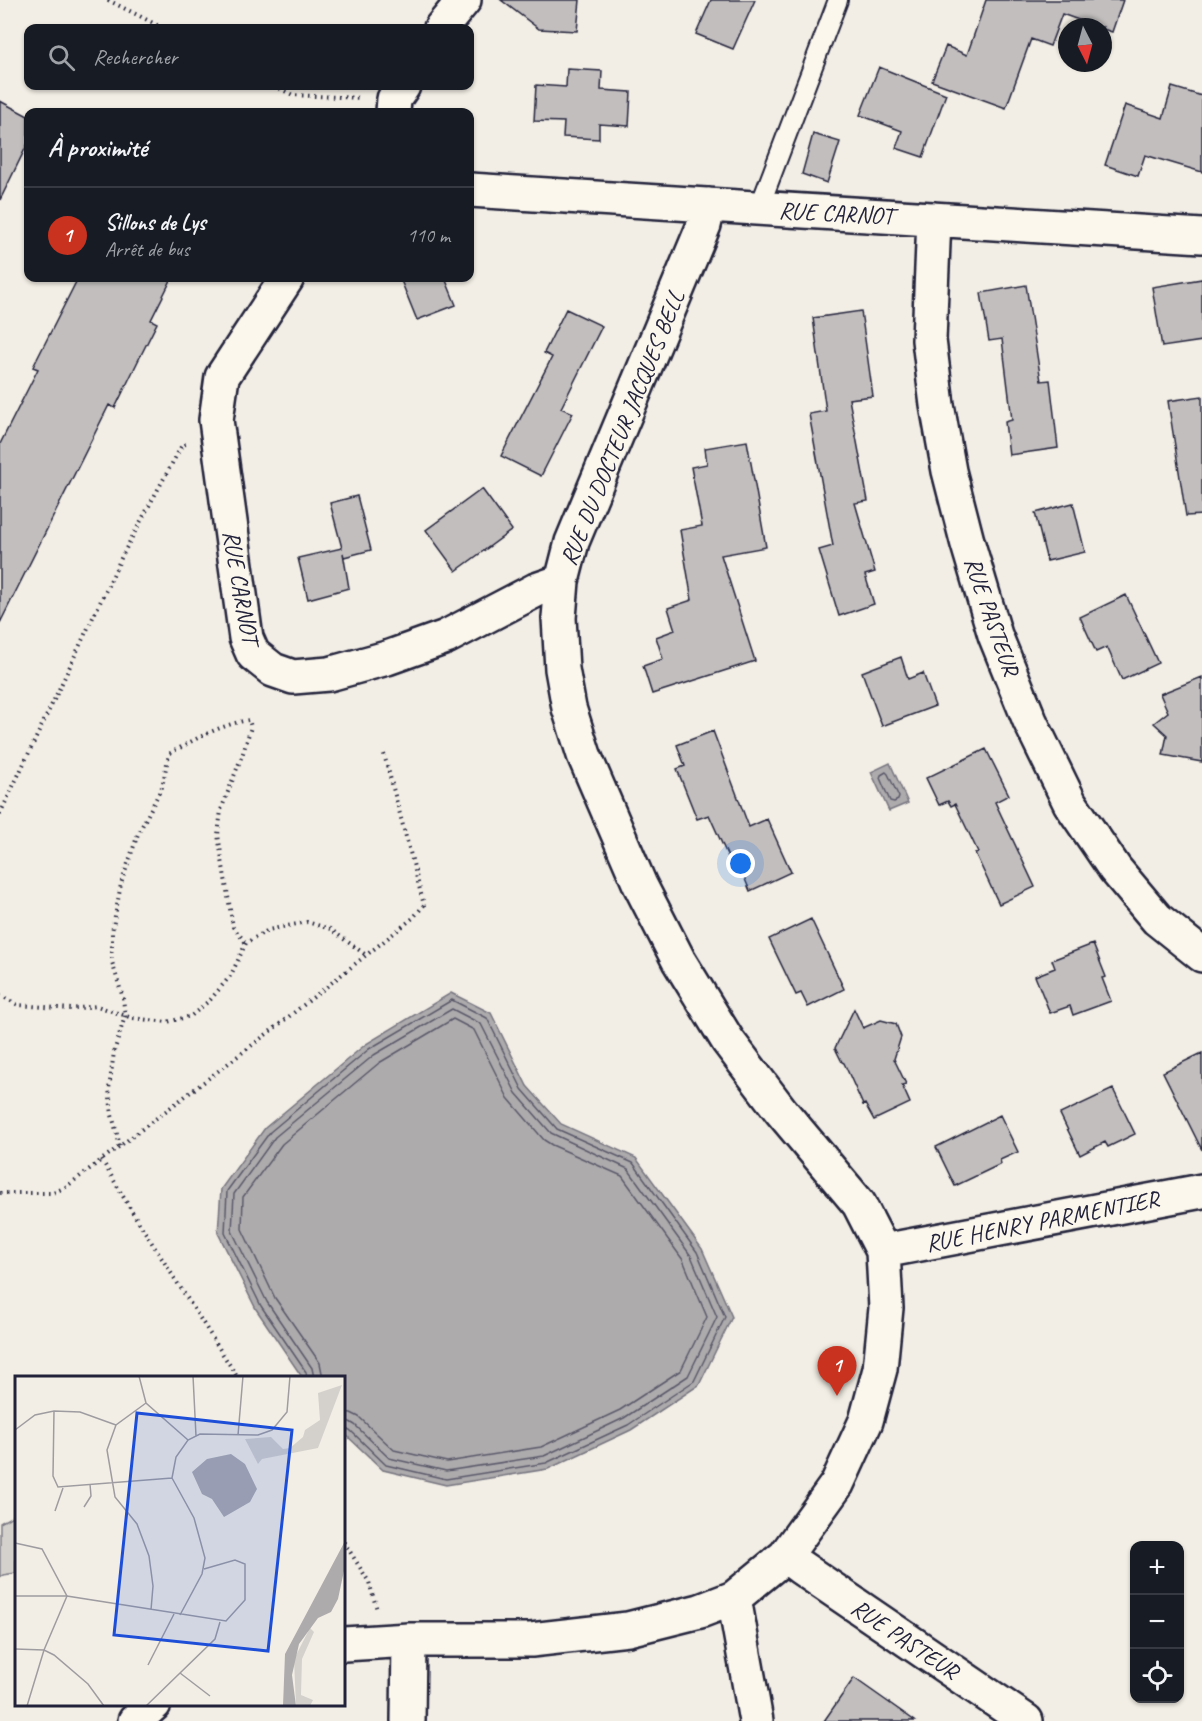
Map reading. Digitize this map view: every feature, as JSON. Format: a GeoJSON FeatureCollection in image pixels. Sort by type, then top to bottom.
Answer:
{"type":"FeatureCollection","features":[{"type":"Feature","properties":{"kind":"street"},"geometry":{"type":"LineString","coordinates":[[444,24],[464,0]]}},
{"type":"Feature","properties":{"kind":"street","name":"RUE CARNOT"},"geometry":{"type":"LineString","coordinates":[[474,190],[1202,236]]}},
{"type":"Feature","properties":{"kind":"street","name":"RUE DU DOCTEUR JACQUES BELL"},"geometry":{"type":"LineString","coordinates":[[345,1644],[398,1641],[531,1641],[628,1629],[700,1611],[734,1598],[785,1556],[837,1484],[866,1421],[880,1369],[886,1308],[883,1251],[859,1204],[781,1111],[728,1041],[679,961],[640,885],[584,755],[569,708],[561,669],[559,618],[562,581],[572,542],[704,225],[709,205]]}},
{"type":"Feature","properties":{"kind":"street","name":"RUE PASTEUR"},"geometry":{"type":"LineString","coordinates":[[934,219],[929,340],[937,405],[967,541],[995,635],[1030,721],[1070,803],[1115,869],[1157,920],[1202,955]]}},
{"type":"Feature","properties":{"kind":"street","name":"RUE CARNOT"},"geometry":{"type":"LineString","coordinates":[[284,282],[222,377],[216,420],[246,638],[253,654],[273,670],[293,678],[329,674],[446,638],[536,590],[562,581]]}},
{"type":"Feature","properties":{"kind":"street","name":"RUE HENRY PARMENTIER"},"geometry":{"type":"LineString","coordinates":[[883,1251],[1202,1191]]}},
{"type":"Feature","properties":{"kind":"street","name":"RUE PASTEUR"},"geometry":{"type":"LineString","coordinates":[[785,1556],[1026,1721]]}},
{"type":"Feature","properties":{"kind":"street"},"geometry":{"type":"LineString","coordinates":[[734,1598],[756,1721]]}},
{"type":"Feature","properties":{"kind":"street"},"geometry":{"type":"LineString","coordinates":[[398,1641],[408,1721]]}},
{"type":"Feature","properties":{"kind":"street"},"geometry":{"type":"LineString","coordinates":[[135,1721],[152,1706]]}},
{"type":"Feature","properties":{"kind":"lane"},"geometry":{"type":"LineString","coordinates":[[759,208],[838,0]]}},
{"type":"Feature","properties":{"kind":"path"},"geometry":{"type":"LineString","coordinates":[[108,0],[155,24]]}},
{"type":"Feature","properties":{"kind":"path"},"geometry":{"type":"LineString","coordinates":[[282,90],[293,95],[397,99]]}},
{"type":"Feature","properties":{"kind":"path"},"geometry":{"type":"LineString","coordinates":[[0,814],[123,554],[182,445],[218,432]]}},
{"type":"Feature","properties":{"kind":"path"},"geometry":{"type":"LineString","coordinates":[[120,1146],[112,1115],[109,1089],[114,1052],[125,1016],[123,998],[112,962],[112,932],[121,884],[138,834],[162,787],[169,754],[236,722],[249,720],[251,728],[221,810],[218,835],[233,927],[246,943]]}},
{"type":"Feature","properties":{"kind":"path"},"geometry":{"type":"LineString","coordinates":[[0,1192],[53,1193],[66,1187],[272,1030],[413,918],[423,905],[384,754]]}},
{"type":"Feature","properties":{"kind":"path"},"geometry":{"type":"LineString","coordinates":[[0,994],[18,1005],[70,1009],[97,1006],[125,1016],[166,1022],[191,1016],[211,999],[231,975],[246,943],[268,930],[307,922],[330,930],[366,955]]}},
{"type":"Feature","properties":{"kind":"path"},"geometry":{"type":"LineString","coordinates":[[102,1160],[131,1210],[237,1376]]}},
{"type":"Feature","properties":{"kind":"path"},"geometry":{"type":"LineString","coordinates":[[345,1544],[369,1582],[398,1641]]}},
{"type":"Feature","properties":{"kind":"shaded area"},"geometry":{"type":"Polygon","coordinates":[[[15,1515],[15,1573],[0,1577],[0,1523],[15,1515]]]}},
{"type":"Feature","properties":{"kind":"water"},"geometry":{"type":"Polygon","coordinates":[[[890,763],[908,803],[889,811],[871,772],[890,763]]]}},
{"type":"Feature","properties":{"kind":"water"},"geometry":{"type":"Polygon","coordinates":[[[451,993],[491,1013],[527,1086],[561,1124],[636,1158],[702,1249],[732,1317],[699,1385],[631,1430],[548,1469],[446,1485],[383,1470],[345,1434],[345,1376],[301,1376],[256,1309],[218,1233],[221,1189],[265,1128],[366,1044],[451,993]]]}},
{"type":"Feature","properties":{"kind":"building"},"geometry":{"type":"Polygon","coordinates":[[[501,0],[580,0],[577,31],[539,29],[501,0]]]}},
{"type":"Feature","properties":{"kind":"building"},"geometry":{"type":"Polygon","coordinates":[[[711,0],[755,0],[733,49],[696,34],[711,0]]]}},
{"type":"Feature","properties":{"kind":"building"},"geometry":{"type":"Polygon","coordinates":[[[986,0],[1123,0],[1112,32],[1112,18],[1073,18],[1062,14],[1058,18],[1058,25],[1050,46],[1031,39],[1006,108],[932,81],[946,46],[967,55],[986,0]]]}},
{"type":"Feature","properties":{"kind":"building"},"geometry":{"type":"Polygon","coordinates":[[[879,67],[946,94],[923,157],[896,148],[902,131],[860,115],[879,67]]]}},
{"type":"Feature","properties":{"kind":"building"},"geometry":{"type":"Polygon","coordinates":[[[567,69],[602,71],[601,90],[631,92],[629,126],[599,124],[599,139],[563,137],[564,122],[534,121],[536,85],[566,87],[567,69]]]}},
{"type":"Feature","properties":{"kind":"building"},"geometry":{"type":"Polygon","coordinates":[[[1172,87],[1202,96],[1202,172],[1145,155],[1138,176],[1105,165],[1125,105],[1163,118],[1172,87]]]}},
{"type":"Feature","properties":{"kind":"building"},"geometry":{"type":"Polygon","coordinates":[[[0,101],[24,114],[24,151],[0,200],[0,101]]]}},
{"type":"Feature","properties":{"kind":"building"},"geometry":{"type":"Polygon","coordinates":[[[813,134],[840,142],[827,183],[802,174],[813,134]]]}},
{"type":"Feature","properties":{"kind":"building"},"geometry":{"type":"Polygon","coordinates":[[[1202,279],[1202,341],[1162,347],[1152,287],[1202,279]]]}},
{"type":"Feature","properties":{"kind":"building"},"geometry":{"type":"Polygon","coordinates":[[[76,282],[170,282],[151,320],[157,323],[115,408],[109,405],[0,623],[0,444],[38,369],[33,367],[76,282]]]}},
{"type":"Feature","properties":{"kind":"building"},"geometry":{"type":"Polygon","coordinates":[[[402,282],[447,282],[456,305],[417,320],[402,282]]]}},
{"type":"Feature","properties":{"kind":"building"},"geometry":{"type":"Polygon","coordinates":[[[1026,285],[1041,381],[1050,380],[1058,448],[1009,455],[1005,422],[1012,420],[1002,339],[989,341],[981,293],[1026,285]]]}},
{"type":"Feature","properties":{"kind":"building"},"geometry":{"type":"Polygon","coordinates":[[[566,309],[602,326],[561,408],[573,413],[541,476],[501,456],[552,357],[544,353],[566,309]]]}},
{"type":"Feature","properties":{"kind":"building"},"geometry":{"type":"Polygon","coordinates":[[[861,311],[873,396],[849,399],[868,501],[855,503],[875,572],[865,575],[874,604],[839,616],[819,550],[833,546],[809,414],[826,411],[813,318],[861,311]]]}},
{"type":"Feature","properties":{"kind":"building"},"geometry":{"type":"Polygon","coordinates":[[[1202,396],[1202,515],[1186,516],[1168,401],[1202,396]]]}},
{"type":"Feature","properties":{"kind":"building"},"geometry":{"type":"Polygon","coordinates":[[[747,441],[766,547],[721,555],[755,661],[652,694],[643,666],[663,659],[656,637],[675,630],[668,608],[692,600],[680,530],[702,526],[691,467],[707,464],[705,448],[747,441]]]}},
{"type":"Feature","properties":{"kind":"building"},"geometry":{"type":"Polygon","coordinates":[[[482,489],[512,530],[456,571],[426,530],[482,489]]]}},
{"type":"Feature","properties":{"kind":"building"},"geometry":{"type":"Polygon","coordinates":[[[357,496],[371,550],[344,557],[343,553],[349,588],[308,599],[298,558],[342,548],[330,503],[357,496]]]}},
{"type":"Feature","properties":{"kind":"building"},"geometry":{"type":"Polygon","coordinates":[[[1073,503],[1085,552],[1047,561],[1035,513],[1073,503]]]}},
{"type":"Feature","properties":{"kind":"building"},"geometry":{"type":"Polygon","coordinates":[[[1126,595],[1158,663],[1122,680],[1107,647],[1096,652],[1080,617],[1126,595]]]}},
{"type":"Feature","properties":{"kind":"building"},"geometry":{"type":"Polygon","coordinates":[[[901,657],[908,679],[923,673],[935,706],[882,726],[862,672],[901,657]]]}},
{"type":"Feature","properties":{"kind":"building"},"geometry":{"type":"Polygon","coordinates":[[[1202,677],[1202,762],[1163,755],[1167,735],[1154,723],[1168,712],[1160,694],[1202,677]]]}},
{"type":"Feature","properties":{"kind":"building"},"geometry":{"type":"Polygon","coordinates":[[[713,731],[749,827],[767,819],[791,872],[750,891],[739,865],[733,868],[709,815],[697,819],[677,769],[685,766],[677,745],[713,731]]]}},
{"type":"Feature","properties":{"kind":"building"},"geometry":{"type":"Polygon","coordinates":[[[986,749],[1009,795],[995,802],[1035,887],[999,904],[955,804],[951,806],[948,801],[939,805],[926,778],[986,749]]]}},
{"type":"Feature","properties":{"kind":"building"},"geometry":{"type":"Polygon","coordinates":[[[811,919],[844,989],[808,1007],[801,993],[796,995],[769,939],[811,919]]]}},
{"type":"Feature","properties":{"kind":"building"},"geometry":{"type":"Polygon","coordinates":[[[1093,944],[1106,977],[1102,978],[1111,1001],[1073,1015],[1070,1006],[1050,1013],[1035,976],[1055,968],[1052,960],[1093,944]]]}},
{"type":"Feature","properties":{"kind":"building"},"geometry":{"type":"Polygon","coordinates":[[[854,1009],[863,1028],[881,1020],[896,1024],[901,1037],[894,1059],[906,1084],[902,1085],[910,1103],[874,1120],[865,1104],[863,1105],[835,1048],[854,1009]]]}},
{"type":"Feature","properties":{"kind":"building"},"geometry":{"type":"Polygon","coordinates":[[[1202,1053],[1202,1150],[1163,1072],[1202,1053]]]}},
{"type":"Feature","properties":{"kind":"building"},"geometry":{"type":"Polygon","coordinates":[[[1113,1089],[1135,1134],[1108,1147],[1105,1142],[1080,1155],[1060,1114],[1113,1089]]]}},
{"type":"Feature","properties":{"kind":"building"},"geometry":{"type":"Polygon","coordinates":[[[1000,1115],[1018,1152],[1000,1160],[1001,1164],[955,1186],[936,1147],[1000,1115]]]}},
{"type":"Feature","properties":{"kind":"building"},"geometry":{"type":"Polygon","coordinates":[[[854,1678],[915,1721],[824,1721],[854,1678]]]}},
{"type":"Feature","properties":{"kind":"place","name":"Sillons de Lys"},"geometry":{"type":"Point","coordinates":[837,1396]}}]}
